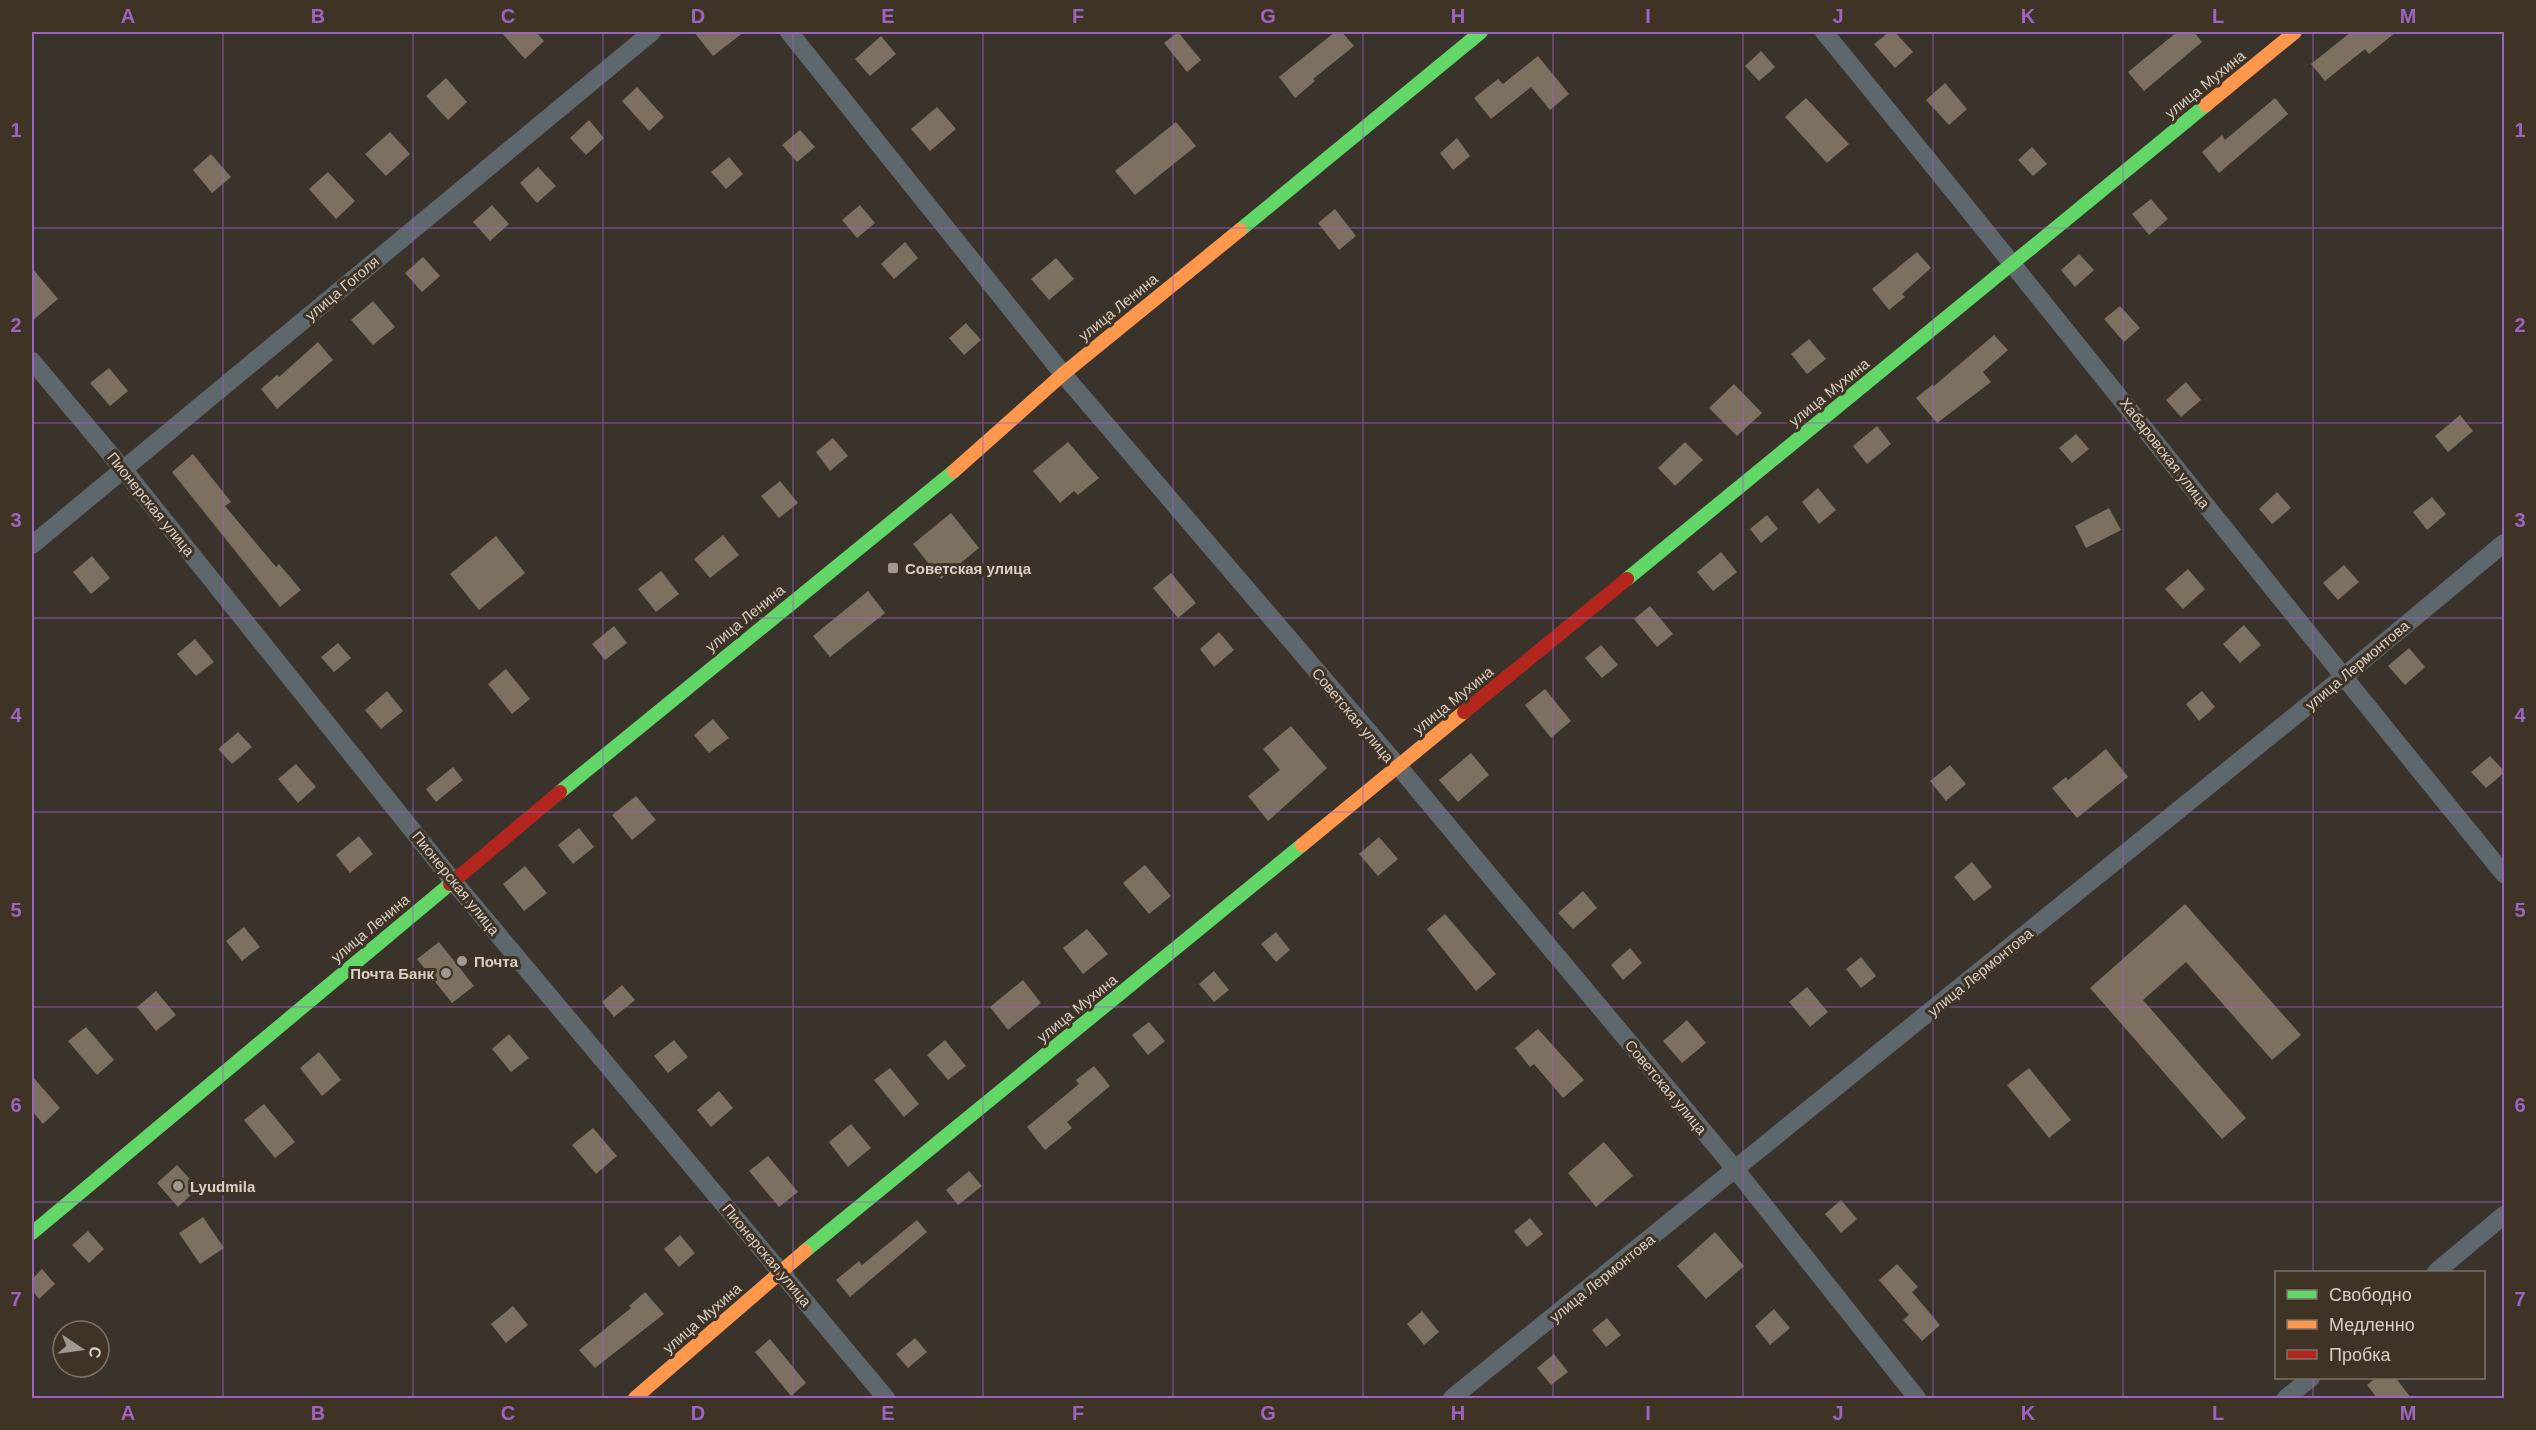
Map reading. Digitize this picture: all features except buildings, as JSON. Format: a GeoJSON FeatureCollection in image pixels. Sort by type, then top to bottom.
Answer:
{"type":"FeatureCollection","features":[{"type":"Feature","properties":{"kind":"street","name":"улица Гоголя"},"geometry":{"type":"LineString","coordinates":[[32,545],[652,32]]}},
{"type":"Feature","properties":{"kind":"street","name":"Советская улица"},"geometry":{"type":"LineString","coordinates":[[789,32],[1063,374],[1398,766],[1736,1170],[1917,1398]]}},
{"type":"Feature","properties":{"kind":"street","name":"улица Ленина"},"geometry":{"type":"LineString","coordinates":[[32,1233],[703,674],[937,486],[1063,374],[1481,32]]}},
{"type":"Feature","properties":{"kind":"street","name":"Хабаровская улица"},"geometry":{"type":"LineString","coordinates":[[1824,32],[2013,262],[2343,677],[2505,874]]}},
{"type":"Feature","properties":{"kind":"street","name":"улица Мухина"},"geometry":{"type":"LineString","coordinates":[[635,1398],[781,1271],[2295,32]]}},
{"type":"Feature","properties":{"kind":"street","name":"Пионерская улица"},"geometry":{"type":"LineString","coordinates":[[32,361],[123,469],[453,881],[886,1398]]}},
{"type":"Feature","properties":{"kind":"street","name":"улица Лермонтова"},"geometry":{"type":"LineString","coordinates":[[1452,1398],[1736,1170],[2505,543]]}},
{"type":"Feature","properties":{"kind":"street"},"geometry":{"type":"LineString","coordinates":[[2437,1271],[2505,1215]]}},
{"type":"Feature","properties":{"kind":"street"},"geometry":{"type":"LineString","coordinates":[[2286,1398],[2310,1379]]}},
{"type":"Feature","properties":{"kind":"traffic: fast"},"geometry":{"type":"LineString","coordinates":[[1240,230],[1481,32]]}},
{"type":"Feature","properties":{"kind":"traffic: fast"},"geometry":{"type":"LineString","coordinates":[[1627,579],[2206,105]]}},
{"type":"Feature","properties":{"kind":"traffic: fast"},"geometry":{"type":"LineString","coordinates":[[560,792],[954,471]]}},
{"type":"Feature","properties":{"kind":"traffic: fast"},"geometry":{"type":"LineString","coordinates":[[805,1251],[1302,845]]}},
{"type":"Feature","properties":{"kind":"traffic: fast"},"geometry":{"type":"LineString","coordinates":[[32,1233],[450,884]]}},
{"type":"Feature","properties":{"kind":"traffic: slow"},"geometry":{"type":"LineString","coordinates":[[2206,105],[2295,32]]}},
{"type":"Feature","properties":{"kind":"traffic: slow"},"geometry":{"type":"LineString","coordinates":[[954,471],[1063,374],[1240,230]]}},
{"type":"Feature","properties":{"kind":"traffic: slow"},"geometry":{"type":"LineString","coordinates":[[1302,845],[1464,712]]}},
{"type":"Feature","properties":{"kind":"traffic: slow"},"geometry":{"type":"LineString","coordinates":[[635,1398],[805,1251]]}},
{"type":"Feature","properties":{"kind":"traffic: jam"},"geometry":{"type":"LineString","coordinates":[[1464,712],[1627,579]]}},
{"type":"Feature","properties":{"kind":"traffic: jam"},"geometry":{"type":"LineString","coordinates":[[450,884],[560,792]]}},
{"type":"Feature","properties":{"kind":"place","name":"Советская улица"},"geometry":{"type":"Point","coordinates":[893,568]}},
{"type":"Feature","properties":{"kind":"place","name":"Почта"},"geometry":{"type":"Point","coordinates":[462,961]}},
{"type":"Feature","properties":{"kind":"place","name":"Почта Банк"},"geometry":{"type":"Point","coordinates":[446,973]}},
{"type":"Feature","properties":{"kind":"place","name":"Lyudmila"},"geometry":{"type":"Point","coordinates":[178,1186]}}]}
